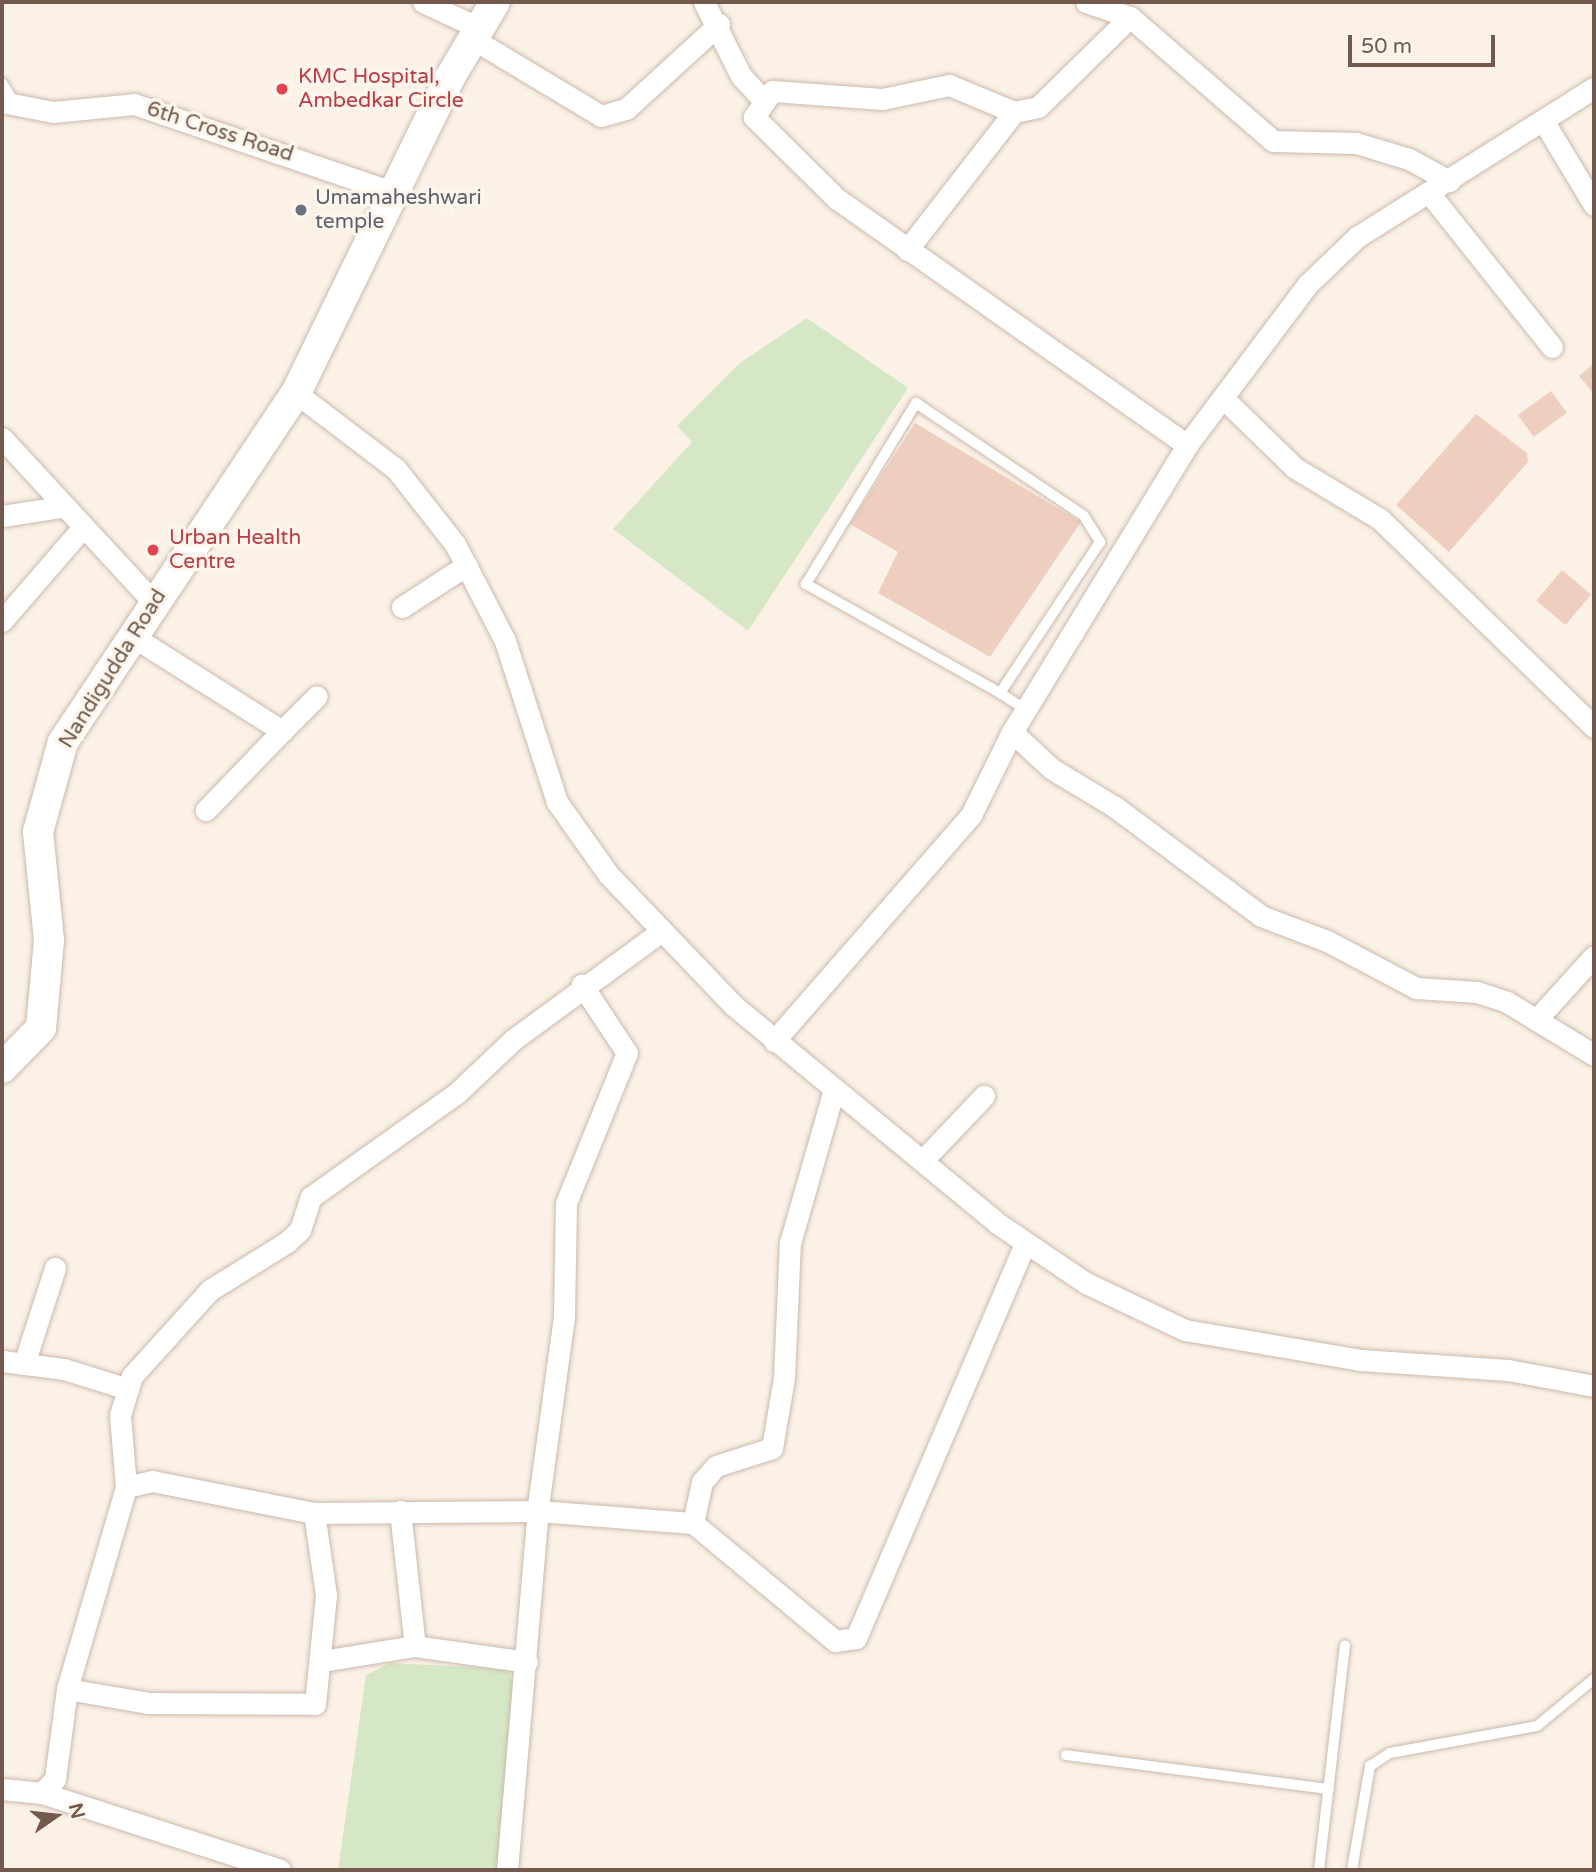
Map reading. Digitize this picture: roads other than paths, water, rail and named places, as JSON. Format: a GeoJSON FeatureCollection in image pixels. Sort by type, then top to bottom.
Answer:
{"type":"FeatureCollection","features":[{"type":"Feature","properties":{"kind":"street"},"geometry":{"type":"LineString","coordinates":[[422,2],[601,116],[626,108],[719,24]]}},
{"type":"Feature","properties":{"kind":"street","name":"Nandigudda Road"},"geometry":{"type":"LineString","coordinates":[[2,1068],[41,1028],[46,1000],[49,940],[38,832],[46,787],[63,742],[153,603],[296,393],[392,192],[495,2]]}},
{"type":"Feature","properties":{"kind":"street"},"geometry":{"type":"LineString","coordinates":[[704,2],[719,24],[741,76],[765,102]]}},
{"type":"Feature","properties":{"kind":"street"},"geometry":{"type":"LineString","coordinates":[[1086,2],[1130,17],[1273,141],[1356,144],[1409,159],[1449,181]]}},
{"type":"Feature","properties":{"kind":"street"},"geometry":{"type":"LineString","coordinates":[[1130,17],[1038,107],[1014,112],[949,85],[882,99],[772,90],[754,117],[837,199],[1187,445]]}},
{"type":"Feature","properties":{"kind":"street"},"geometry":{"type":"LineString","coordinates":[[775,1041],[971,815],[1025,709],[1187,445],[1308,284],[1357,237],[1544,122],[1594,88]]}},
{"type":"Feature","properties":{"kind":"street","name":"6th Cross Road"},"geometry":{"type":"LineString","coordinates":[[8,103],[86,112],[135,104],[392,192]]}},
{"type":"Feature","properties":{"kind":"street"},"geometry":{"type":"LineString","coordinates":[[907,250],[1014,112]]}},
{"type":"Feature","properties":{"kind":"street"},"geometry":{"type":"LineString","coordinates":[[1544,122],[1594,205]]}},
{"type":"Feature","properties":{"kind":"street"},"geometry":{"type":"LineString","coordinates":[[1429,193],[1552,347]]}},
{"type":"Feature","properties":{"kind":"street"},"geometry":{"type":"LineString","coordinates":[[296,393],[396,469],[467,565],[505,641],[557,803],[660,932],[775,1041],[1025,1243],[1086,1283],[1185,1330],[1374,1362],[1498,1369],[1594,1386]]}},
{"type":"Feature","properties":{"kind":"street"},"geometry":{"type":"LineString","coordinates":[[1223,398],[1295,468],[1380,519],[1594,727]]}},
{"type":"Feature","properties":{"kind":"street"},"geometry":{"type":"LineString","coordinates":[[2,438],[61,507],[153,603]]}},
{"type":"Feature","properties":{"kind":"street"},"geometry":{"type":"LineString","coordinates":[[2,516],[61,507]]}},
{"type":"Feature","properties":{"kind":"street"},"geometry":{"type":"LineString","coordinates":[[2,621],[83,527]]}},
{"type":"Feature","properties":{"kind":"street"},"geometry":{"type":"LineString","coordinates":[[402,607],[467,565]]}},
{"type":"Feature","properties":{"kind":"street"},"geometry":{"type":"LineString","coordinates":[[132,636],[282,732]]}},
{"type":"Feature","properties":{"kind":"street"},"geometry":{"type":"LineString","coordinates":[[206,810],[317,696]]}},
{"type":"Feature","properties":{"kind":"street"},"geometry":{"type":"LineString","coordinates":[[1012,732],[1052,769],[1108,802],[1261,916],[1327,941],[1416,988],[1477,992],[1536,1020],[1594,1055]]}},
{"type":"Feature","properties":{"kind":"street"},"geometry":{"type":"LineString","coordinates":[[42,1793],[55,1779],[67,1689],[126,1487],[120,1415],[128,1389],[156,1347],[211,1290],[300,1230],[310,1197],[457,1093],[582,985],[660,932]]}},
{"type":"Feature","properties":{"kind":"street"},"geometry":{"type":"LineString","coordinates":[[1536,1020],[1594,956]]}},
{"type":"Feature","properties":{"kind":"street"},"geometry":{"type":"LineString","coordinates":[[507,1870],[539,1511],[564,1317],[566,1203],[627,1054],[582,985]]}},
{"type":"Feature","properties":{"kind":"street"},"geometry":{"type":"LineString","coordinates":[[693,1523],[702,1482],[716,1466],[772,1448],[784,1378],[790,1243],[834,1090]]}},
{"type":"Feature","properties":{"kind":"street"},"geometry":{"type":"LineString","coordinates":[[922,1160],[984,1096]]}},
{"type":"Feature","properties":{"kind":"street"},"geometry":{"type":"LineString","coordinates":[[126,1487],[152,1481],[314,1513],[539,1511],[693,1523],[835,1641],[856,1638],[1025,1243]]}},
{"type":"Feature","properties":{"kind":"street"},"geometry":{"type":"LineString","coordinates":[[55,1268],[8,1365],[128,1389]]}},
{"type":"Feature","properties":{"kind":"street"},"geometry":{"type":"LineString","coordinates":[[400,1511],[415,1646]]}},
{"type":"Feature","properties":{"kind":"street"},"geometry":{"type":"LineString","coordinates":[[67,1689],[148,1703],[316,1704],[326,1595],[314,1513]]}},
{"type":"Feature","properties":{"kind":"street"},"geometry":{"type":"LineString","coordinates":[[322,1661],[415,1646],[527,1662]]}},
{"type":"Feature","properties":{"kind":"street"},"geometry":{"type":"LineString","coordinates":[[2,1788],[42,1793],[280,1870]]}},
{"type":"Feature","properties":{"kind":"lane"},"geometry":{"type":"LineString","coordinates":[[2,83],[8,103]]}},
{"type":"Feature","properties":{"kind":"lane"},"geometry":{"type":"LineString","coordinates":[[1000,694],[1100,542],[1084,516],[916,403],[806,584],[1025,709]]}},
{"type":"Feature","properties":{"kind":"lane"},"geometry":{"type":"LineString","coordinates":[[1319,1870],[1345,1646]]}},
{"type":"Feature","properties":{"kind":"lane"},"geometry":{"type":"LineString","coordinates":[[1352,1870],[1370,1766],[1390,1753],[1537,1726],[1594,1679]]}},
{"type":"Feature","properties":{"kind":"lane"},"geometry":{"type":"LineString","coordinates":[[1066,1755],[1329,1789]]}},
{"type":"Feature","properties":{"kind":"place","name":"KMC Hospital, Ambedkar Circle"},"geometry":{"type":"Point","coordinates":[282,89]}},
{"type":"Feature","properties":{"kind":"place","name":"Umamaheshwari temple"},"geometry":{"type":"Point","coordinates":[301,210]}},
{"type":"Feature","properties":{"kind":"place","name":"Urban Health Centre"},"geometry":{"type":"Point","coordinates":[153,550]}}]}
